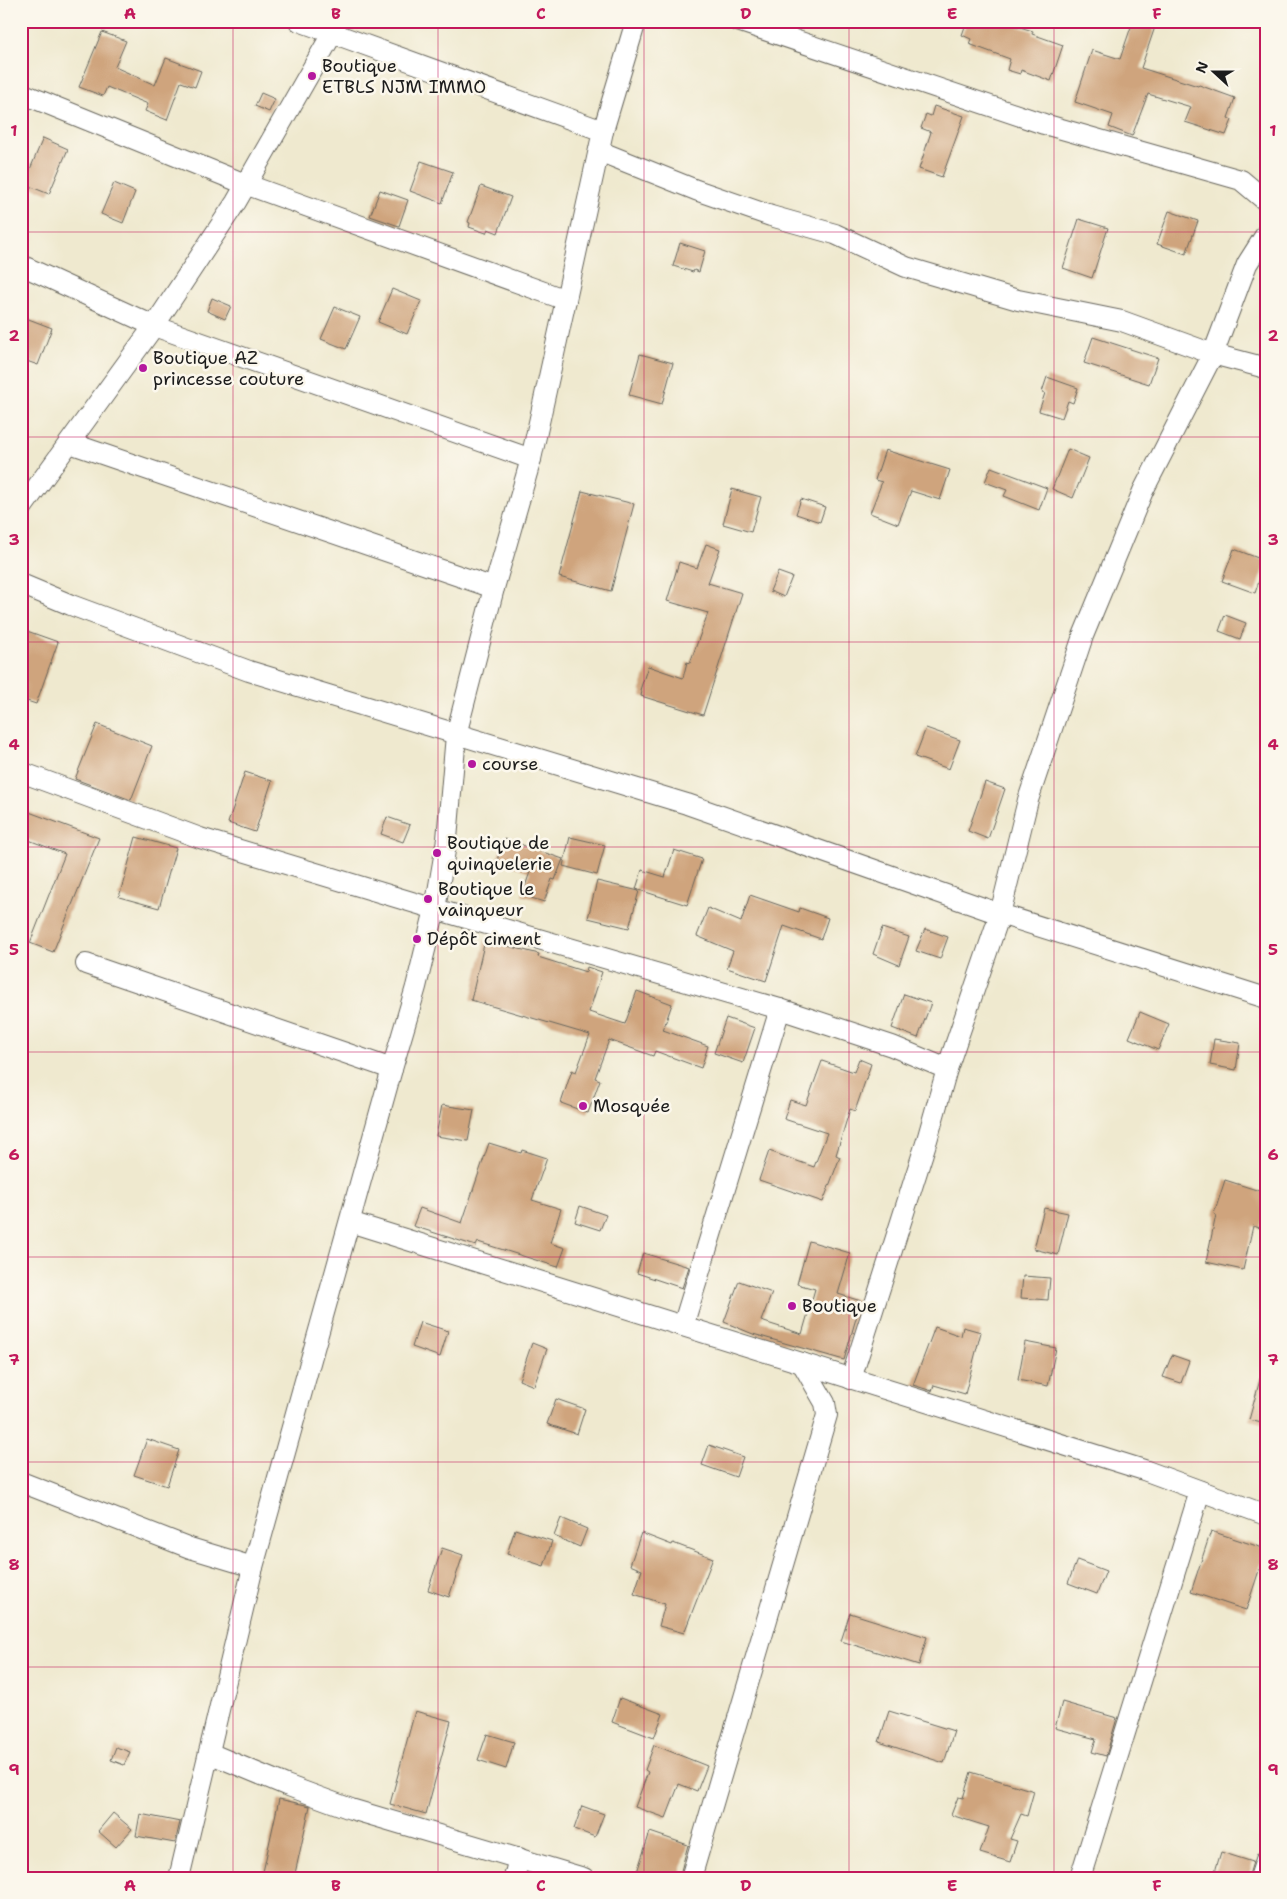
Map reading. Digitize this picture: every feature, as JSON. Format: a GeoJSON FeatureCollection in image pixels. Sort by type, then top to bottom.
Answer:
{"type":"FeatureCollection","features":[{"type":"Feature","properties":{"kind":"street"},"geometry":{"type":"LineString","coordinates":[[299,21],[334,28],[604,131]]}},
{"type":"Feature","properties":{"kind":"street"},"geometry":{"type":"LineString","coordinates":[[179,1878],[252,1567],[416,987],[435,909],[447,839],[456,735],[494,588],[531,459],[599,151],[636,21]]}},
{"type":"Feature","properties":{"kind":"street"},"geometry":{"type":"LineString","coordinates":[[738,21],[1044,124],[1242,180],[1266,201]]}},
{"type":"Feature","properties":{"kind":"street"},"geometry":{"type":"LineString","coordinates":[[21,509],[154,326],[236,202],[334,28]]}},
{"type":"Feature","properties":{"kind":"street"},"geometry":{"type":"LineString","coordinates":[[21,93],[245,184],[566,300]]}},
{"type":"Feature","properties":{"kind":"street"},"geometry":{"type":"LineString","coordinates":[[599,151],[696,190],[771,216],[835,234],[906,268],[1018,300],[1122,320],[1213,354],[1266,368]]}},
{"type":"Feature","properties":{"kind":"street"},"geometry":{"type":"LineString","coordinates":[[851,1379],[927,1140],[947,1069],[1000,914],[1028,800],[1083,636],[1143,491],[1213,354],[1247,264],[1266,234]]}},
{"type":"Feature","properties":{"kind":"street"},"geometry":{"type":"LineString","coordinates":[[21,265],[154,326],[531,459]]}},
{"type":"Feature","properties":{"kind":"street"},"geometry":{"type":"LineString","coordinates":[[70,443],[494,588]]}},
{"type":"Feature","properties":{"kind":"street"},"geometry":{"type":"LineString","coordinates":[[21,584],[71,605],[249,671],[687,804],[1000,914],[1266,998]]}},
{"type":"Feature","properties":{"kind":"street"},"geometry":{"type":"LineString","coordinates":[[21,772],[200,838],[780,1010],[892,1046],[947,1069]]}},
{"type":"Feature","properties":{"kind":"street"},"geometry":{"type":"LineString","coordinates":[[86,964],[392,1070]]}},
{"type":"Feature","properties":{"kind":"street"},"geometry":{"type":"LineString","coordinates":[[683,1326],[780,1010]]}},
{"type":"Feature","properties":{"kind":"street"},"geometry":{"type":"LineString","coordinates":[[350,1222],[1144,1470],[1266,1515]]}},
{"type":"Feature","properties":{"kind":"street"},"geometry":{"type":"LineString","coordinates":[[691,1878],[827,1415],[825,1403],[802,1364]]}},
{"type":"Feature","properties":{"kind":"street"},"geometry":{"type":"LineString","coordinates":[[21,1482],[190,1548],[252,1567]]}},
{"type":"Feature","properties":{"kind":"street"},"geometry":{"type":"LineString","coordinates":[[1080,1878],[1200,1491]]}},
{"type":"Feature","properties":{"kind":"street"},"geometry":{"type":"LineString","coordinates":[[209,1753],[286,1785],[351,1808],[584,1878]]}},
{"type":"Feature","properties":{"kind":"street"},"geometry":{"type":"LineString","coordinates":[[514,1878],[519,1858]]}},
{"type":"Feature","properties":{"kind":"street"},"geometry":{"type":"LineString","coordinates":[[1260,1878],[1266,1860]]}},
{"type":"Feature","properties":{"kind":"building"},"geometry":{"type":"Polygon","coordinates":[[[967,21],[1014,21],[1013,25],[1033,31],[1032,34],[1063,45],[1051,81],[1021,70],[1020,74],[1007,70],[1010,59],[969,44],[971,39],[962,35],[967,21]]]}},
{"type":"Feature","properties":{"kind":"building"},"geometry":{"type":"Polygon","coordinates":[[[1133,21],[1157,21],[1141,68],[1235,98],[1228,118],[1232,120],[1226,135],[1185,122],[1191,107],[1148,94],[1132,136],[1109,127],[1113,115],[1075,102],[1092,50],[1120,59],[1133,21]]]}},
{"type":"Feature","properties":{"kind":"building"},"geometry":{"type":"Polygon","coordinates":[[[102,32],[126,41],[115,67],[155,85],[166,58],[201,71],[195,87],[181,82],[167,120],[145,111],[148,104],[107,87],[103,96],[79,87],[102,32]]]}},
{"type":"Feature","properties":{"kind":"building"},"geometry":{"type":"Polygon","coordinates":[[[261,93],[275,99],[269,112],[255,106],[261,93]]]}},
{"type":"Feature","properties":{"kind":"building"},"geometry":{"type":"Polygon","coordinates":[[[934,106],[964,116],[942,177],[919,169],[931,132],[921,128],[926,114],[931,116],[934,106]]]}},
{"type":"Feature","properties":{"kind":"building"},"geometry":{"type":"Polygon","coordinates":[[[43,138],[68,149],[49,194],[24,184],[43,138]]]}},
{"type":"Feature","properties":{"kind":"building"},"geometry":{"type":"Polygon","coordinates":[[[421,161],[453,172],[442,203],[410,191],[421,161]]]}},
{"type":"Feature","properties":{"kind":"building"},"geometry":{"type":"Polygon","coordinates":[[[114,183],[135,192],[123,223],[101,214],[114,183]]]}},
{"type":"Feature","properties":{"kind":"building"},"geometry":{"type":"Polygon","coordinates":[[[481,186],[511,197],[498,233],[488,229],[486,233],[469,227],[470,223],[468,222],[481,186]]]}},
{"type":"Feature","properties":{"kind":"building"},"geometry":{"type":"Polygon","coordinates":[[[380,190],[408,200],[399,226],[370,216],[380,190]]]}},
{"type":"Feature","properties":{"kind":"building"},"geometry":{"type":"Polygon","coordinates":[[[1169,211],[1198,221],[1186,254],[1157,244],[1169,211]]]}},
{"type":"Feature","properties":{"kind":"building"},"geometry":{"type":"Polygon","coordinates":[[[1079,219],[1108,228],[1092,278],[1063,268],[1079,219]]]}},
{"type":"Feature","properties":{"kind":"building"},"geometry":{"type":"Polygon","coordinates":[[[680,243],[705,251],[699,272],[673,266],[680,243]]]}},
{"type":"Feature","properties":{"kind":"building"},"geometry":{"type":"Polygon","coordinates":[[[392,289],[421,301],[407,334],[378,322],[392,289]]]}},
{"type":"Feature","properties":{"kind":"building"},"geometry":{"type":"Polygon","coordinates":[[[212,298],[231,306],[225,319],[207,311],[212,298]]]}},
{"type":"Feature","properties":{"kind":"building"},"geometry":{"type":"Polygon","coordinates":[[[335,307],[360,317],[346,349],[321,339],[335,307]]]}},
{"type":"Feature","properties":{"kind":"building"},"geometry":{"type":"Polygon","coordinates":[[[26,318],[52,328],[38,365],[21,359],[21,331],[26,318]]]}},
{"type":"Feature","properties":{"kind":"building"},"geometry":{"type":"Polygon","coordinates":[[[1093,337],[1158,358],[1149,384],[1084,363],[1093,337]]]}},
{"type":"Feature","properties":{"kind":"building"},"geometry":{"type":"Polygon","coordinates":[[[640,354],[673,363],[662,404],[629,395],[640,354]]]}},
{"type":"Feature","properties":{"kind":"building"},"geometry":{"type":"Polygon","coordinates":[[[1047,377],[1078,388],[1073,403],[1068,401],[1062,418],[1039,411],[1045,393],[1042,392],[1047,377]]]}},
{"type":"Feature","properties":{"kind":"building"},"geometry":{"type":"Polygon","coordinates":[[[1068,449],[1089,458],[1073,498],[1052,489],[1068,449]]]}},
{"type":"Feature","properties":{"kind":"building"},"geometry":{"type":"Polygon","coordinates":[[[885,450],[950,470],[940,500],[911,491],[898,524],[870,513],[882,482],[875,480],[885,450]]]}},
{"type":"Feature","properties":{"kind":"building"},"geometry":{"type":"Polygon","coordinates":[[[991,467],[1047,488],[1039,510],[1004,496],[1007,490],[985,482],[991,467]]]}},
{"type":"Feature","properties":{"kind":"building"},"geometry":{"type":"Polygon","coordinates":[[[732,489],[761,497],[751,532],[723,524],[732,489]]]}},
{"type":"Feature","properties":{"kind":"building"},"geometry":{"type":"Polygon","coordinates":[[[582,491],[634,504],[611,591],[559,577],[582,491]]]}},
{"type":"Feature","properties":{"kind":"building"},"geometry":{"type":"Polygon","coordinates":[[[801,499],[825,507],[820,522],[796,514],[801,499]]]}},
{"type":"Feature","properties":{"kind":"building"},"geometry":{"type":"Polygon","coordinates":[[[706,544],[720,549],[708,583],[742,593],[703,715],[641,696],[642,691],[640,690],[648,666],[683,678],[687,662],[690,663],[708,613],[667,601],[679,562],[697,568],[706,544]]]}},
{"type":"Feature","properties":{"kind":"building"},"geometry":{"type":"Polygon","coordinates":[[[1234,549],[1266,561],[1255,593],[1222,581],[1234,549]]]}},
{"type":"Feature","properties":{"kind":"building"},"geometry":{"type":"Polygon","coordinates":[[[778,572],[792,577],[784,597],[770,591],[778,572]]]}},
{"type":"Feature","properties":{"kind":"building"},"geometry":{"type":"Polygon","coordinates":[[[1225,615],[1246,623],[1240,639],[1219,631],[1225,615]]]}},
{"type":"Feature","properties":{"kind":"building"},"geometry":{"type":"Polygon","coordinates":[[[27,631],[58,642],[36,704],[21,699],[21,647],[27,631]]]}},
{"type":"Feature","properties":{"kind":"building"},"geometry":{"type":"Polygon","coordinates":[[[97,724],[152,746],[131,800],[75,779],[97,724]]]}},
{"type":"Feature","properties":{"kind":"building"},"geometry":{"type":"Polygon","coordinates":[[[926,728],[960,740],[949,769],[915,757],[926,728]]]}},
{"type":"Feature","properties":{"kind":"building"},"geometry":{"type":"Polygon","coordinates":[[[245,772],[272,781],[255,832],[228,823],[245,772]]]}},
{"type":"Feature","properties":{"kind":"building"},"geometry":{"type":"Polygon","coordinates":[[[985,782],[1005,789],[988,839],[968,831],[985,782]]]}},
{"type":"Feature","properties":{"kind":"building"},"geometry":{"type":"Polygon","coordinates":[[[21,809],[99,838],[53,952],[30,943],[65,854],[21,837],[21,809]]]}},
{"type":"Feature","properties":{"kind":"building"},"geometry":{"type":"Polygon","coordinates":[[[387,817],[410,825],[403,842],[381,834],[387,817]]]}},
{"type":"Feature","properties":{"kind":"building"},"geometry":{"type":"Polygon","coordinates":[[[136,837],[176,848],[159,908],[119,897],[136,837]]]}},
{"type":"Feature","properties":{"kind":"building"},"geometry":{"type":"Polygon","coordinates":[[[570,837],[605,845],[597,875],[563,866],[570,837]]]}},
{"type":"Feature","properties":{"kind":"building"},"geometry":{"type":"Polygon","coordinates":[[[505,839],[563,859],[555,880],[552,879],[544,902],[522,895],[530,872],[497,860],[505,839]]]}},
{"type":"Feature","properties":{"kind":"building"},"geometry":{"type":"Polygon","coordinates":[[[674,850],[702,859],[687,905],[636,889],[642,870],[665,877],[674,850]]]}},
{"type":"Feature","properties":{"kind":"building"},"geometry":{"type":"Polygon","coordinates":[[[597,881],[639,891],[629,928],[588,918],[597,881]]]}},
{"type":"Feature","properties":{"kind":"building"},"geometry":{"type":"Polygon","coordinates":[[[750,895],[799,912],[800,908],[828,918],[821,939],[784,926],[766,981],[727,968],[733,951],[697,936],[708,908],[741,922],[750,895]]]}},
{"type":"Feature","properties":{"kind":"building"},"geometry":{"type":"Polygon","coordinates":[[[882,928],[909,937],[899,965],[873,954],[882,928]]]}},
{"type":"Feature","properties":{"kind":"building"},"geometry":{"type":"Polygon","coordinates":[[[925,929],[948,937],[940,959],[916,951],[925,929]]]}},
{"type":"Feature","properties":{"kind":"building"},"geometry":{"type":"Polygon","coordinates":[[[485,940],[539,954],[538,957],[586,972],[587,967],[602,972],[589,1012],[625,1024],[637,991],[672,1004],[663,1030],[708,1046],[701,1068],[655,1051],[653,1056],[609,1040],[595,1078],[600,1080],[588,1113],[561,1103],[572,1070],[576,1072],[590,1035],[471,1000],[485,940]]]}},
{"type":"Feature","properties":{"kind":"building"},"geometry":{"type":"Polygon","coordinates":[[[904,994],[931,1003],[918,1038],[892,1028],[904,994]]]}},
{"type":"Feature","properties":{"kind":"building"},"geometry":{"type":"Polygon","coordinates":[[[1140,1012],[1169,1024],[1158,1050],[1129,1038],[1140,1012]]]}},
{"type":"Feature","properties":{"kind":"building"},"geometry":{"type":"Polygon","coordinates":[[[726,1018],[755,1028],[743,1063],[714,1053],[726,1018]]]}},
{"type":"Feature","properties":{"kind":"building"},"geometry":{"type":"Polygon","coordinates":[[[1214,1039],[1240,1043],[1236,1070],[1210,1065],[1214,1039]]]}},
{"type":"Feature","properties":{"kind":"building"},"geometry":{"type":"Polygon","coordinates":[[[859,1059],[871,1064],[855,1111],[850,1109],[836,1155],[840,1157],[823,1202],[759,1180],[769,1151],[814,1167],[827,1133],[784,1119],[790,1100],[806,1105],[822,1061],[854,1072],[859,1059]]]}},
{"type":"Feature","properties":{"kind":"building"},"geometry":{"type":"Polygon","coordinates":[[[442,1105],[474,1110],[468,1141],[436,1136],[442,1105]]]}},
{"type":"Feature","properties":{"kind":"building"},"geometry":{"type":"Polygon","coordinates":[[[489,1143],[521,1153],[522,1150],[547,1158],[532,1200],[561,1209],[550,1243],[565,1248],[558,1267],[478,1242],[476,1246],[413,1226],[420,1208],[462,1223],[489,1143]]]}},
{"type":"Feature","properties":{"kind":"building"},"geometry":{"type":"Polygon","coordinates":[[[1225,1180],[1266,1193],[1266,1210],[1260,1228],[1253,1226],[1243,1270],[1206,1262],[1216,1215],[1214,1214],[1225,1180]]]}},
{"type":"Feature","properties":{"kind":"building"},"geometry":{"type":"Polygon","coordinates":[[[580,1206],[606,1215],[600,1230],[575,1222],[580,1206]]]}},
{"type":"Feature","properties":{"kind":"building"},"geometry":{"type":"Polygon","coordinates":[[[1044,1208],[1068,1213],[1058,1255],[1034,1249],[1044,1208]]]}},
{"type":"Feature","properties":{"kind":"building"},"geometry":{"type":"Polygon","coordinates":[[[809,1241],[850,1253],[838,1294],[861,1301],[844,1360],[753,1334],[724,1322],[739,1281],[772,1293],[761,1321],[802,1334],[815,1289],[797,1284],[809,1241]]]}},
{"type":"Feature","properties":{"kind":"building"},"geometry":{"type":"Polygon","coordinates":[[[643,1253],[689,1267],[682,1288],[637,1273],[643,1253]]]}},
{"type":"Feature","properties":{"kind":"building"},"geometry":{"type":"Polygon","coordinates":[[[1023,1276],[1050,1278],[1048,1300],[1021,1298],[1023,1276]]]}},
{"type":"Feature","properties":{"kind":"building"},"geometry":{"type":"Polygon","coordinates":[[[420,1322],[448,1331],[440,1357],[412,1347],[420,1322]]]}},
{"type":"Feature","properties":{"kind":"building"},"geometry":{"type":"Polygon","coordinates":[[[935,1327],[961,1336],[963,1327],[981,1332],[965,1394],[934,1385],[932,1391],[913,1385],[935,1327]]]}},
{"type":"Feature","properties":{"kind":"building"},"geometry":{"type":"Polygon","coordinates":[[[1025,1342],[1056,1348],[1048,1386],[1018,1380],[1025,1342]]]}},
{"type":"Feature","properties":{"kind":"building"},"geometry":{"type":"Polygon","coordinates":[[[532,1343],[547,1349],[534,1386],[519,1380],[532,1343]]]}},
{"type":"Feature","properties":{"kind":"building"},"geometry":{"type":"Polygon","coordinates":[[[1172,1355],[1189,1361],[1181,1383],[1163,1377],[1172,1355]]]}},
{"type":"Feature","properties":{"kind":"building"},"geometry":{"type":"Polygon","coordinates":[[[1261,1376],[1266,1376],[1266,1424],[1249,1420],[1261,1376]]]}},
{"type":"Feature","properties":{"kind":"building"},"geometry":{"type":"Polygon","coordinates":[[[556,1399],[585,1409],[577,1434],[547,1424],[556,1399]]]}},
{"type":"Feature","properties":{"kind":"building"},"geometry":{"type":"Polygon","coordinates":[[[147,1439],[179,1450],[167,1486],[134,1475],[147,1439]]]}},
{"type":"Feature","properties":{"kind":"building"},"geometry":{"type":"Polygon","coordinates":[[[709,1445],[743,1457],[736,1477],[702,1465],[709,1445]]]}},
{"type":"Feature","properties":{"kind":"building"},"geometry":{"type":"Polygon","coordinates":[[[561,1518],[587,1529],[580,1547],[554,1536],[561,1518]]]}},
{"type":"Feature","properties":{"kind":"building"},"geometry":{"type":"Polygon","coordinates":[[[515,1529],[552,1541],[544,1566],[507,1554],[515,1529]]]}},
{"type":"Feature","properties":{"kind":"building"},"geometry":{"type":"Polygon","coordinates":[[[1211,1531],[1266,1549],[1246,1610],[1191,1592],[1211,1531]]]}},
{"type":"Feature","properties":{"kind":"building"},"geometry":{"type":"Polygon","coordinates":[[[641,1533],[713,1558],[684,1633],[659,1626],[665,1604],[634,1594],[642,1570],[630,1565],[641,1533]]]}},
{"type":"Feature","properties":{"kind":"building"},"geometry":{"type":"Polygon","coordinates":[[[442,1548],[463,1555],[449,1597],[428,1590],[442,1548]]]}},
{"type":"Feature","properties":{"kind":"building"},"geometry":{"type":"Polygon","coordinates":[[[1077,1560],[1106,1571],[1097,1594],[1068,1583],[1077,1560]]]}},
{"type":"Feature","properties":{"kind":"building"},"geometry":{"type":"Polygon","coordinates":[[[850,1613],[927,1637],[919,1665],[841,1641],[850,1613]]]}},
{"type":"Feature","properties":{"kind":"building"},"geometry":{"type":"Polygon","coordinates":[[[620,1698],[663,1714],[654,1738],[612,1722],[620,1698]]]}},
{"type":"Feature","properties":{"kind":"building"},"geometry":{"type":"Polygon","coordinates":[[[1062,1702],[1117,1718],[1106,1756],[1092,1752],[1096,1739],[1055,1728],[1062,1702]]]}},
{"type":"Feature","properties":{"kind":"building"},"geometry":{"type":"Polygon","coordinates":[[[415,1711],[451,1721],[426,1814],[390,1804],[415,1711]]]}},
{"type":"Feature","properties":{"kind":"building"},"geometry":{"type":"Polygon","coordinates":[[[889,1711],[954,1731],[944,1763],[879,1742],[889,1711]]]}},
{"type":"Feature","properties":{"kind":"building"},"geometry":{"type":"Polygon","coordinates":[[[487,1734],[514,1742],[506,1769],[478,1760],[487,1734]]]}},
{"type":"Feature","properties":{"kind":"building"},"geometry":{"type":"Polygon","coordinates":[[[654,1745],[707,1766],[697,1791],[679,1784],[666,1818],[635,1807],[648,1772],[645,1770],[654,1745]]]}},
{"type":"Feature","properties":{"kind":"building"},"geometry":{"type":"Polygon","coordinates":[[[116,1747],[130,1752],[124,1765],[111,1760],[116,1747]]]}},
{"type":"Feature","properties":{"kind":"building"},"geometry":{"type":"Polygon","coordinates":[[[971,1772],[1034,1791],[1027,1816],[1021,1814],[1010,1839],[1017,1841],[1010,1862],[980,1853],[989,1827],[951,1815],[958,1797],[963,1798],[971,1772]]]}},
{"type":"Feature","properties":{"kind":"building"},"geometry":{"type":"Polygon","coordinates":[[[279,1799],[310,1806],[294,1878],[263,1872],[279,1799]]]}},
{"type":"Feature","properties":{"kind":"building"},"geometry":{"type":"Polygon","coordinates":[[[582,1806],[604,1814],[595,1837],[574,1829],[582,1806]]]}},
{"type":"Feature","properties":{"kind":"building"},"geometry":{"type":"Polygon","coordinates":[[[113,1813],[132,1829],[116,1847],[98,1831],[113,1813]]]}},
{"type":"Feature","properties":{"kind":"building"},"geometry":{"type":"Polygon","coordinates":[[[140,1814],[180,1822],[175,1843],[136,1836],[140,1814]]]}},
{"type":"Feature","properties":{"kind":"building"},"geometry":{"type":"Polygon","coordinates":[[[650,1832],[688,1845],[679,1878],[635,1878],[650,1832]]]}},
{"type":"Feature","properties":{"kind":"building"},"geometry":{"type":"Polygon","coordinates":[[[1221,1852],[1253,1862],[1248,1878],[1213,1878],[1221,1852]]]}},
{"type":"Feature","properties":{"kind":"place","name":"Boutique ETBLS NJM IMMO"},"geometry":{"type":"Point","coordinates":[312,76]}},
{"type":"Feature","properties":{"kind":"place","name":"Boutique AZ princesse couture"},"geometry":{"type":"Point","coordinates":[143,368]}},
{"type":"Feature","properties":{"kind":"place","name":"course"},"geometry":{"type":"Point","coordinates":[472,764]}},
{"type":"Feature","properties":{"kind":"place","name":"Boutique de quinquelerie"},"geometry":{"type":"Point","coordinates":[437,853]}},
{"type":"Feature","properties":{"kind":"place","name":"Boutique le vainqueur"},"geometry":{"type":"Point","coordinates":[428,899]}},
{"type":"Feature","properties":{"kind":"place","name":"Dépôt ciment"},"geometry":{"type":"Point","coordinates":[417,939]}},
{"type":"Feature","properties":{"kind":"place","name":"Mosquée"},"geometry":{"type":"Point","coordinates":[583,1106]}},
{"type":"Feature","properties":{"kind":"place","name":"Boutique"},"geometry":{"type":"Point","coordinates":[792,1306]}}]}
